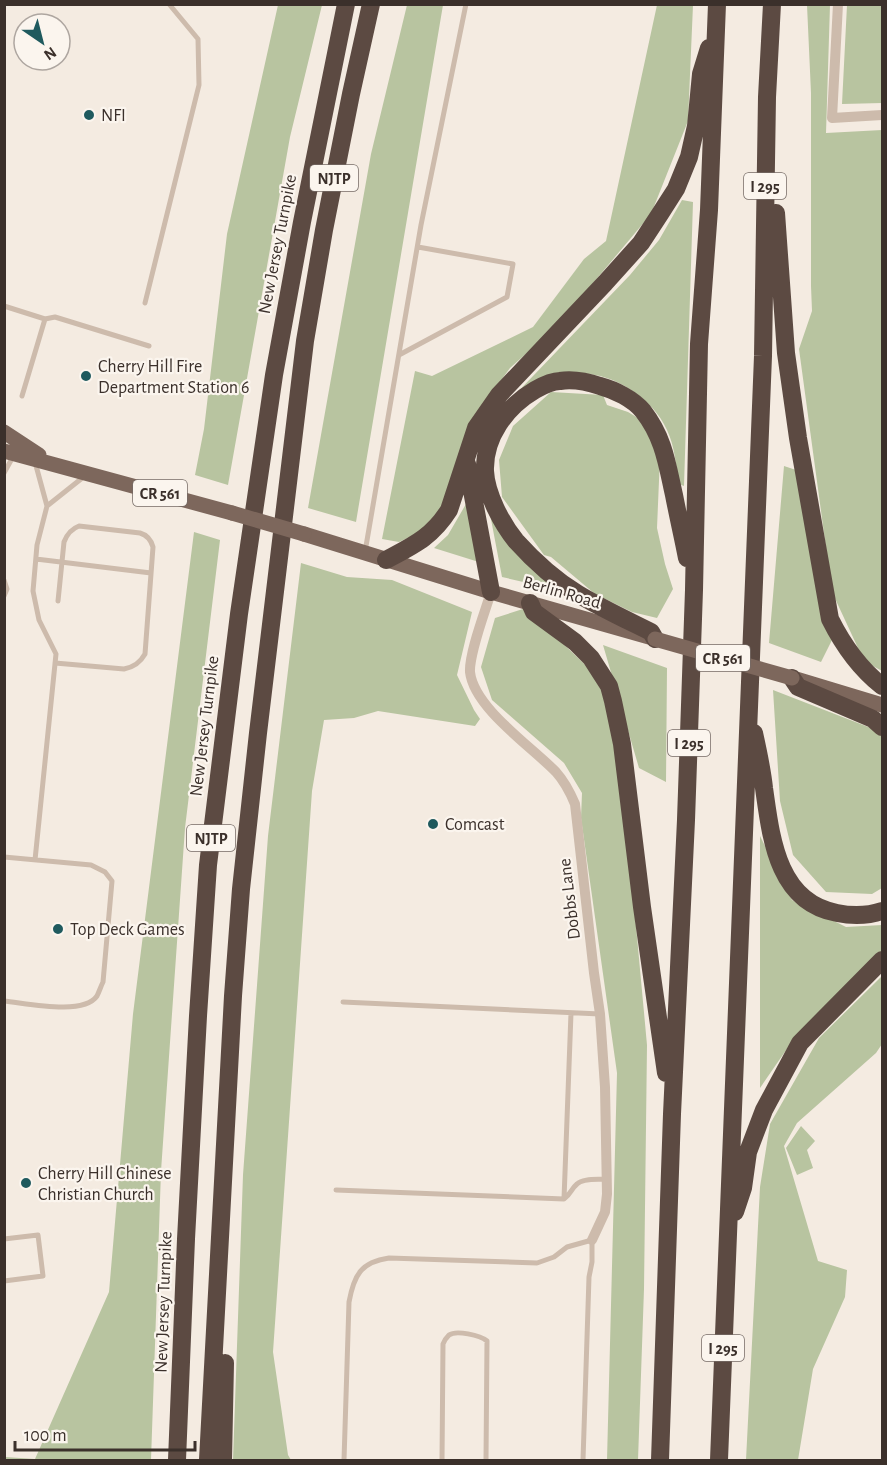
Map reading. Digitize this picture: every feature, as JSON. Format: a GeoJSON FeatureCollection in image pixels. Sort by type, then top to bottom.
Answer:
{"type":"FeatureCollection","features":[{"type":"Feature","properties":{"kind":"highway","name":"New Jersey Turnpike"},"geometry":{"type":"LineString","coordinates":[[177,1461],[188,1204],[208,866],[239,614],[274,375],[346,4]]}},
{"type":"Feature","properties":{"kind":"highway","name":"NJTP"},"geometry":{"type":"LineString","coordinates":[[207,1461],[233,996],[241,889],[258,733],[305,341],[344,127],[371,4]]}},
{"type":"Feature","properties":{"kind":"highway","name":"I 295"},"geometry":{"type":"LineString","coordinates":[[660,1461],[672,1114],[686,820],[699,344],[709,210],[717,4]]}},
{"type":"Feature","properties":{"kind":"highway","name":"I 295"},"geometry":{"type":"LineString","coordinates":[[719,1461],[763,356],[767,97],[772,4]]}},
{"type":"Feature","properties":{"kind":"highway"},"geometry":{"type":"LineString","coordinates":[[386,560],[422,540],[442,522],[449,510],[476,428],[499,395],[640,243],[676,189],[689,157],[696,126],[701,74],[716,27]]}},
{"type":"Feature","properties":{"kind":"highway"},"geometry":{"type":"LineString","coordinates":[[767,97],[786,352],[798,438],[830,619],[852,657],[869,676],[882,686]]}},
{"type":"Feature","properties":{"kind":"highway"},"geometry":{"type":"LineString","coordinates":[[655,639],[651,632],[577,594],[542,568],[515,540],[499,517],[485,473],[487,453],[491,437],[500,421],[520,399],[542,386],[559,381],[587,382],[608,388],[624,396],[641,409],[664,448],[694,590]]}},
{"type":"Feature","properties":{"kind":"highway"},"geometry":{"type":"LineString","coordinates":[[466,460],[491,592]]}},
{"type":"Feature","properties":{"kind":"highway"},"geometry":{"type":"LineString","coordinates":[[530,603],[534,612],[575,642],[591,658],[609,686],[614,701],[622,744],[642,907],[672,1114]]}},
{"type":"Feature","properties":{"kind":"highway"},"geometry":{"type":"LineString","coordinates":[[792,678],[798,687],[873,719],[882,727]]}},
{"type":"Feature","properties":{"kind":"highway"},"geometry":{"type":"LineString","coordinates":[[748,701],[771,832],[777,858],[785,875],[812,905],[828,912],[871,915],[882,911]]}},
{"type":"Feature","properties":{"kind":"highway"},"geometry":{"type":"LineString","coordinates":[[727,1236],[743,1188],[748,1152],[764,1110],[800,1042],[882,960]]}},
{"type":"Feature","properties":{"kind":"highway"},"geometry":{"type":"LineString","coordinates":[[218,1288],[226,1327],[223,1461]]}},
{"type":"Feature","properties":{"kind":"main road"},"geometry":{"type":"LineString","coordinates":[[4,432],[52,463]]}},
{"type":"Feature","properties":{"kind":"main road","name":"CR 561"},"geometry":{"type":"LineString","coordinates":[[10,452],[88,473]]}},
{"type":"Feature","properties":{"kind":"main road","name":"Berlin Road"},"geometry":{"type":"LineString","coordinates":[[88,473],[304,534],[491,592],[882,705]]}},
{"type":"Feature","properties":{"kind":"street"},"geometry":{"type":"LineString","coordinates":[[838,4],[832,118],[882,115]]}},
{"type":"Feature","properties":{"kind":"street","name":"Dobbs Lane"},"geometry":{"type":"LineString","coordinates":[[491,592],[471,660],[470,673],[473,684],[480,697],[496,716],[557,773],[568,788],[574,804],[600,1014],[605,1087],[607,1179],[605,1212],[592,1240]]}},
{"type":"Feature","properties":{"kind":"lane"},"geometry":{"type":"LineString","coordinates":[[145,303],[199,85],[198,39],[170,4]]}},
{"type":"Feature","properties":{"kind":"lane"},"geometry":{"type":"LineString","coordinates":[[365,553],[418,247],[466,4]]}},
{"type":"Feature","properties":{"kind":"lane"},"geometry":{"type":"LineString","coordinates":[[321,124],[344,127]]}},
{"type":"Feature","properties":{"kind":"lane"},"geometry":{"type":"LineString","coordinates":[[399,355],[507,297],[513,264],[418,247]]}},
{"type":"Feature","properties":{"kind":"lane"},"geometry":{"type":"LineString","coordinates":[[4,306],[45,319],[55,317],[149,346]]}},
{"type":"Feature","properties":{"kind":"lane"},"geometry":{"type":"LineString","coordinates":[[22,396],[45,319]]}},
{"type":"Feature","properties":{"kind":"lane"},"geometry":{"type":"LineString","coordinates":[[4,473],[10,452]]}},
{"type":"Feature","properties":{"kind":"lane"},"geometry":{"type":"LineString","coordinates":[[33,458],[47,506],[37,545],[33,591],[39,620],[56,654],[35,860]]}},
{"type":"Feature","properties":{"kind":"lane"},"geometry":{"type":"LineString","coordinates":[[47,506],[88,473]]}},
{"type":"Feature","properties":{"kind":"lane"},"geometry":{"type":"LineString","coordinates":[[55,663],[124,669],[131,668],[142,660],[145,654],[153,546],[149,538],[140,533],[77,527],[70,531],[65,539],[58,601]]}},
{"type":"Feature","properties":{"kind":"lane"},"geometry":{"type":"LineString","coordinates":[[36,559],[151,573]]}},
{"type":"Feature","properties":{"kind":"lane"},"geometry":{"type":"LineString","coordinates":[[4,580],[7,589],[4,596]]}},
{"type":"Feature","properties":{"kind":"lane"},"geometry":{"type":"LineString","coordinates":[[4,857],[91,865],[105,872],[112,881],[103,982],[96,997],[82,1006],[64,1007],[4,1000]]}},
{"type":"Feature","properties":{"kind":"lane"},"geometry":{"type":"LineString","coordinates":[[343,1002],[600,1014]]}},
{"type":"Feature","properties":{"kind":"lane"},"geometry":{"type":"LineString","coordinates":[[564,1199],[571,1013]]}},
{"type":"Feature","properties":{"kind":"lane"},"geometry":{"type":"LineString","coordinates":[[336,1190],[564,1199],[570,1195],[576,1184],[583,1180],[607,1179]]}},
{"type":"Feature","properties":{"kind":"lane"},"geometry":{"type":"LineString","coordinates":[[4,1239],[38,1235],[44,1276],[4,1281]]}},
{"type":"Feature","properties":{"kind":"lane"},"geometry":{"type":"LineString","coordinates":[[344,1461],[349,1302],[352,1285],[361,1270],[376,1261],[389,1258],[537,1263],[554,1257],[567,1247],[592,1240],[583,1461]]}},
{"type":"Feature","properties":{"kind":"lane"},"geometry":{"type":"LineString","coordinates":[[442,1461],[443,1344],[447,1336],[452,1333],[482,1336],[487,1341],[486,1461]]}},
{"type":"Feature","properties":{"kind":"green space"},"geometry":{"type":"Polygon","coordinates":[[[278,5],[322,5],[290,137],[228,485],[195,475],[204,429],[227,234],[278,5]]]}},
{"type":"Feature","properties":{"kind":"green space"},"geometry":{"type":"Polygon","coordinates":[[[407,5],[443,5],[356,522],[308,508],[371,154],[407,5]]]}},
{"type":"Feature","properties":{"kind":"green space"},"geometry":{"type":"Polygon","coordinates":[[[657,5],[693,5],[688,121],[651,214],[557,326],[510,368],[469,424],[443,507],[418,533],[399,542],[382,539],[415,371],[432,376],[533,327],[584,259],[606,241],[657,5]]]}},
{"type":"Feature","properties":{"kind":"green space"},"geometry":{"type":"Polygon","coordinates":[[[807,5],[830,5],[826,133],[882,130],[882,671],[864,661],[832,592],[799,349],[812,311],[811,93],[807,5]]]}},
{"type":"Feature","properties":{"kind":"green space"},"geometry":{"type":"Polygon","coordinates":[[[847,5],[882,5],[882,103],[842,104],[847,5]]]}},
{"type":"Feature","properties":{"kind":"green space"},"geometry":{"type":"Polygon","coordinates":[[[682,200],[693,202],[684,486],[679,484],[672,443],[660,418],[640,397],[615,381],[601,376],[573,374],[509,401],[630,275],[659,240],[682,200]]]}},
{"type":"Feature","properties":{"kind":"green space"},"geometry":{"type":"Polygon","coordinates":[[[551,392],[603,395],[607,405],[628,412],[643,421],[660,457],[657,528],[673,589],[657,618],[632,612],[595,594],[551,557],[544,555],[502,497],[499,460],[513,426],[551,392]]]}},
{"type":"Feature","properties":{"kind":"green space"},"geometry":{"type":"Polygon","coordinates":[[[784,466],[799,471],[833,638],[821,662],[769,643],[784,466]]]}},
{"type":"Feature","properties":{"kind":"green space"},"geometry":{"type":"Polygon","coordinates":[[[486,493],[558,590],[502,577],[486,493]]]}},
{"type":"Feature","properties":{"kind":"green space"},"geometry":{"type":"Polygon","coordinates":[[[466,504],[482,563],[434,548],[448,535],[466,504]]]}},
{"type":"Feature","properties":{"kind":"green space"},"geometry":{"type":"Polygon","coordinates":[[[194,532],[220,540],[185,828],[161,1171],[151,1460],[5,1460],[5,1457],[35,1459],[109,1292],[133,1014],[194,532]]]}},
{"type":"Feature","properties":{"kind":"green space"},"geometry":{"type":"Polygon","coordinates":[[[301,563],[347,577],[392,580],[472,612],[457,675],[480,719],[475,726],[378,711],[354,718],[324,720],[312,791],[273,1352],[288,1455],[291,1460],[233,1460],[243,1175],[268,836],[301,563]]]}},
{"type":"Feature","properties":{"kind":"green space"},"geometry":{"type":"Polygon","coordinates":[[[526,608],[602,681],[616,744],[626,818],[647,1045],[644,1289],[638,1460],[607,1460],[617,1073],[581,818],[582,793],[564,763],[492,700],[481,667],[495,618],[526,608]]]}},
{"type":"Feature","properties":{"kind":"green space"},"geometry":{"type":"Polygon","coordinates":[[[603,645],[667,668],[666,782],[639,768],[603,645]]]}},
{"type":"Feature","properties":{"kind":"green space"},"geometry":{"type":"Polygon","coordinates":[[[773,690],[876,730],[882,736],[882,888],[872,894],[826,892],[793,855],[780,801],[773,690]]]}},
{"type":"Feature","properties":{"kind":"green space"},"geometry":{"type":"Polygon","coordinates":[[[760,836],[792,900],[846,927],[882,925],[882,951],[791,1043],[760,1088],[760,836]]]}},
{"type":"Feature","properties":{"kind":"green space"},"geometry":{"type":"Polygon","coordinates":[[[882,976],[882,1044],[876,1053],[797,1123],[784,1146],[818,1261],[847,1270],[845,1297],[813,1369],[798,1460],[746,1460],[760,1187],[770,1124],[819,1038],[882,976]]]}},
{"type":"Feature","properties":{"kind":"green space"},"geometry":{"type":"Polygon","coordinates":[[[801,1126],[815,1141],[807,1150],[813,1168],[797,1175],[786,1148],[801,1126]]]}},
{"type":"Feature","properties":{"kind":"place","name":"NFI"},"geometry":{"type":"Point","coordinates":[89,115]}},
{"type":"Feature","properties":{"kind":"place","name":"Cherry Hill Fire Department Station 6"},"geometry":{"type":"Point","coordinates":[86,376]}},
{"type":"Feature","properties":{"kind":"place","name":"Comcast"},"geometry":{"type":"Point","coordinates":[433,824]}},
{"type":"Feature","properties":{"kind":"place","name":"Top Deck Games"},"geometry":{"type":"Point","coordinates":[58,929]}},
{"type":"Feature","properties":{"kind":"place","name":"Cherry Hill Chinese Christian Church"},"geometry":{"type":"Point","coordinates":[26,1183]}}]}
